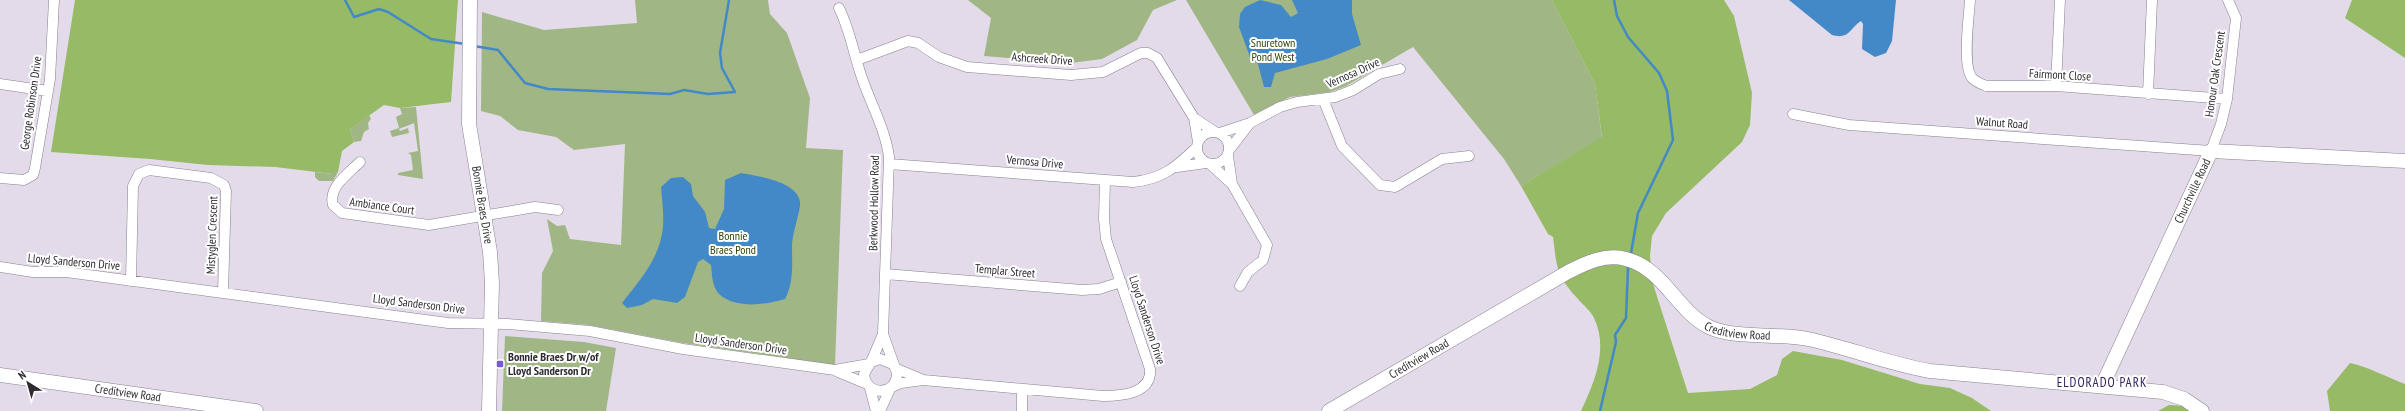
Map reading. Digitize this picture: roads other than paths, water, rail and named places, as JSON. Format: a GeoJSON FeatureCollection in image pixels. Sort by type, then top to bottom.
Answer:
{"type":"FeatureCollection","features":[{"type":"Feature","properties":{"kind":"street","name":"George Robinson Drive"},"geometry":{"type":"LineString","coordinates":[[0,178],[24,180],[33,175],[48,91],[54,0]]}},
{"type":"Feature","properties":{"kind":"street","name":"Bonnie Braes Drive"},"geometry":{"type":"LineString","coordinates":[[470,0],[468,106],[470,142],[484,216],[491,265],[492,324],[489,411]]}},
{"type":"Feature","properties":{"kind":"street","name":"Fairmont Close"},"geometry":{"type":"LineString","coordinates":[[1970,0],[1967,63],[1972,78],[1986,86],[2056,86],[2227,99]]}},
{"type":"Feature","properties":{"kind":"street"},"geometry":{"type":"LineString","coordinates":[[2056,86],[2060,0]]}},
{"type":"Feature","properties":{"kind":"street"},"geometry":{"type":"LineString","coordinates":[[2148,94],[2152,0]]}},
{"type":"Feature","properties":{"kind":"street","name":"Honour Oak Crescent"},"geometry":{"type":"LineString","coordinates":[[2210,151],[2221,124],[2227,99],[2236,18],[2228,0]]}},
{"type":"Feature","properties":{"kind":"street","name":"Berkwood Hollow Road"},"geometry":{"type":"LineString","coordinates":[[839,8],[846,22],[857,60],[884,135],[889,164],[883,334],[894,366]]}},
{"type":"Feature","properties":{"kind":"street","name":"Ashcreek Drive"},"geometry":{"type":"LineString","coordinates":[[857,60],[908,41],[914,41],[939,57],[967,67],[1071,76],[1103,72],[1141,53],[1148,53],[1153,55],[1160,62],[1194,118],[1198,144]]}},
{"type":"Feature","properties":{"kind":"street","name":"Vernosa Drive"},"geometry":{"type":"LineString","coordinates":[[1218,132],[1250,123],[1288,104],[1323,100],[1353,90],[1379,74],[1400,69]]}},
{"type":"Feature","properties":{"kind":"street"},"geometry":{"type":"LineString","coordinates":[[0,84],[48,91]]}},
{"type":"Feature","properties":{"kind":"street"},"geometry":{"type":"LineString","coordinates":[[1323,100],[1332,124],[1345,151],[1383,187],[1395,187],[1442,159],[1469,156]]}},
{"type":"Feature","properties":{"kind":"street","name":"Walnut Road"},"geometry":{"type":"LineString","coordinates":[[1793,114],[1849,125],[2210,151]]}},
{"type":"Feature","properties":{"kind":"street","name":"Ashcreek Drive"},"geometry":{"type":"LineString","coordinates":[[1194,118],[1218,132]]}},
{"type":"Feature","properties":{"kind":"street","name":"Vernosa Drive"},"geometry":{"type":"LineString","coordinates":[[1229,152],[1250,123]]}},
{"type":"Feature","properties":{"kind":"street"},"geometry":{"type":"LineString","coordinates":[[1232,184],[1228,140],[1218,132],[1205,134],[1198,144],[1199,156],[1232,184],[1267,245],[1263,260],[1248,272],[1240,286]]}},
{"type":"Feature","properties":{"kind":"street","name":"Vernosa Drive"},"geometry":{"type":"LineString","coordinates":[[1177,167],[1198,144]]}},
{"type":"Feature","properties":{"kind":"street","name":"Churchville Road"},"geometry":{"type":"LineString","coordinates":[[2102,386],[2210,151],[2405,161]]}},
{"type":"Feature","properties":{"kind":"street"},"geometry":{"type":"LineString","coordinates":[[1208,164],[1220,163],[1229,152]]}},
{"type":"Feature","properties":{"kind":"street","name":"Ambiance Court"},"geometry":{"type":"LineString","coordinates":[[360,162],[337,185],[333,193],[333,206],[342,213],[429,225],[484,216]]}},
{"type":"Feature","properties":{"kind":"street","name":"Vernosa Drive"},"geometry":{"type":"LineString","coordinates":[[889,164],[1105,181],[1144,181],[1177,167],[1208,164]]}},
{"type":"Feature","properties":{"kind":"street","name":"Mistyglen Crescent"},"geometry":{"type":"LineString","coordinates":[[131,281],[133,186],[139,174],[149,170],[211,178],[224,185],[223,292]]}},
{"type":"Feature","properties":{"kind":"street","name":"Lloyd Sanderson Drive"},"geometry":{"type":"LineString","coordinates":[[891,388],[901,383],[923,380],[1022,390],[1114,396],[1128,394],[1144,386],[1150,375],[1150,369],[1105,233],[1105,181]]}},
{"type":"Feature","properties":{"kind":"street"},"geometry":{"type":"LineString","coordinates":[[484,216],[535,207],[558,210]]}},
{"type":"Feature","properties":{"kind":"street","name":"Creditview Road"},"geometry":{"type":"LineString","coordinates":[[1330,411],[1568,272],[1599,259],[1613,257],[1636,262],[1654,273],[1697,319],[1716,330],[1807,339],[1908,367],[1930,371],[2102,386],[2174,394],[2193,403],[2202,411]]}},
{"type":"Feature","properties":{"kind":"street","name":"Lloyd Sanderson Drive"},"geometry":{"type":"LineString","coordinates":[[0,267],[33,272],[66,272],[439,322],[590,331],[683,349],[835,370],[869,386]]}},
{"type":"Feature","properties":{"kind":"street","name":"Templar Street"},"geometry":{"type":"LineString","coordinates":[[885,274],[1082,290],[1099,289],[1121,282]]}},
{"type":"Feature","properties":{"kind":"street","name":"Berkwood Hollow Road"},"geometry":{"type":"LineString","coordinates":[[870,363],[883,334]]}},
{"type":"Feature","properties":{"kind":"street"},"geometry":{"type":"LineString","coordinates":[[876,411],[864,374],[870,363],[880,359],[894,366],[897,378],[880,411]]}},
{"type":"Feature","properties":{"kind":"street","name":"Lloyd Sanderson Drive"},"geometry":{"type":"LineString","coordinates":[[835,370],[870,363]]}},
{"type":"Feature","properties":{"kind":"street","name":"Lloyd Sanderson Drive"},"geometry":{"type":"LineString","coordinates":[[894,366],[923,380]]}},
{"type":"Feature","properties":{"kind":"street","name":"Creditview Road"},"geometry":{"type":"LineString","coordinates":[[0,375],[256,411]]}},
{"type":"Feature","properties":{"kind":"street"},"geometry":{"type":"LineString","coordinates":[[869,386],[880,392],[891,388]]}},
{"type":"Feature","properties":{"kind":"street"},"geometry":{"type":"LineString","coordinates":[[1022,390],[1022,411]]}},
{"type":"Feature","properties":{"kind":"water"},"geometry":{"type":"Polygon","coordinates":[[[1260,0],[1281,5],[1291,17],[1298,13],[1292,0],[1352,0],[1352,14],[1361,45],[1327,59],[1275,73],[1271,87],[1264,87],[1258,64],[1250,57],[1239,27],[1240,14],[1245,7],[1260,0]]]}},
{"type":"Feature","properties":{"kind":"water"},"geometry":{"type":"Polygon","coordinates":[[[1789,0],[1896,0],[1892,41],[1886,53],[1875,57],[1862,49],[1863,24],[1861,21],[1846,35],[1832,35],[1789,0]]]}},
{"type":"Feature","properties":{"kind":"water"},"geometry":{"type":"Polygon","coordinates":[[[741,173],[767,178],[778,182],[794,191],[799,198],[800,206],[792,245],[791,280],[785,299],[769,303],[742,304],[726,299],[719,294],[715,288],[711,265],[703,259],[698,262],[685,297],[677,303],[653,299],[642,305],[627,308],[622,303],[648,268],[658,249],[663,227],[661,187],[671,178],[683,177],[691,184],[693,196],[705,212],[709,228],[715,229],[724,209],[725,180],[741,173]]]}},
{"type":"Feature","properties":{"kind":"waterway"},"geometry":{"type":"LineString","coordinates":[[345,0],[354,17],[379,9],[388,12],[431,39],[465,44]]}},
{"type":"Feature","properties":{"kind":"waterway"},"geometry":{"type":"LineString","coordinates":[[474,46],[498,50],[525,83],[548,89],[670,94],[684,90],[708,94],[735,92],[722,68],[720,53],[729,0]]}},
{"type":"Feature","properties":{"kind":"waterway"},"geometry":{"type":"LineString","coordinates":[[1614,0],[1617,16],[1628,37],[1659,73],[1667,91],[1673,140],[1638,213],[1631,253]]}},
{"type":"Feature","properties":{"kind":"waterway"},"geometry":{"type":"LineString","coordinates":[[1600,411],[1616,342],[1615,335],[1626,318],[1628,268]]}},
{"type":"Feature","properties":{"kind":"place","name":"Bonnie Braes Dr w/of Lloyd Sanderson Dr"},"geometry":{"type":"Point","coordinates":[500,364]}},
{"type":"Feature","properties":{"kind":"district","name":"ELDORADO PARK"},"geometry":{"type":"Point","coordinates":[2102,382]}},
{"type":"Feature","properties":{"kind":"park label","name":"Snuretown Pond West"},"geometry":{"type":"Point","coordinates":[1273,50]}},
{"type":"Feature","properties":{"kind":"park label","name":"Bonnie Braes Pond"},"geometry":{"type":"Point","coordinates":[733,243]}}]}
